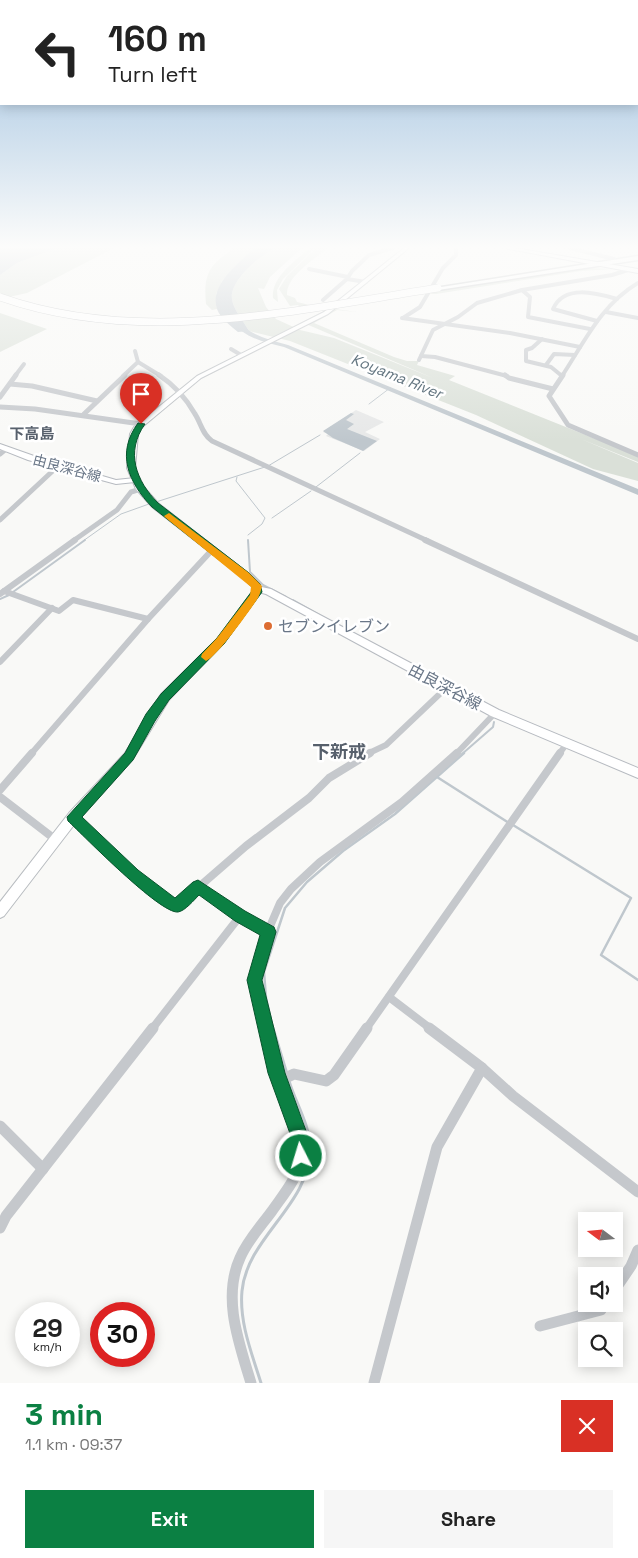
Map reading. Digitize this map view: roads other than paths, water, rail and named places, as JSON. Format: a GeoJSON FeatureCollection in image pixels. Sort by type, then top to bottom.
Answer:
{"type":"FeatureCollection","features":[{"type":"Feature","properties":{"kind":"highway"},"geometry":{"type":"LineString","coordinates":[[52,313],[77,318],[127,322],[172,322],[223,319],[268,313]]}},
{"type":"Feature","properties":{"kind":"main road"},"geometry":{"type":"LineString","coordinates":[[0,912],[73,817],[129,756],[161,702],[220,641],[255,595],[257,589],[250,580],[155,505],[138,484],[131,468],[134,434],[141,424],[199,377],[325,313]]}},
{"type":"Feature","properties":{"kind":"main road","name":"由良深谷線"},"geometry":{"type":"LineString","coordinates":[[2,450],[116,482],[138,484]]}},
{"type":"Feature","properties":{"kind":"main road","name":"由良深谷線"},"geometry":{"type":"LineString","coordinates":[[257,589],[268,591],[495,713],[568,742],[638,773]]}},
{"type":"Feature","properties":{"kind":"street"},"geometry":{"type":"LineString","coordinates":[[411,313],[402,318],[445,323],[486,332],[504,332],[580,347]]}},
{"type":"Feature","properties":{"kind":"street"},"geometry":{"type":"LineString","coordinates":[[462,313],[433,330],[420,358],[435,357],[504,374],[509,378],[552,389]]}},
{"type":"Feature","properties":{"kind":"street"},"geometry":{"type":"LineString","coordinates":[[528,313],[528,317],[590,328]]}},
{"type":"Feature","properties":{"kind":"street"},"geometry":{"type":"LineString","coordinates":[[562,313],[597,321]]}},
{"type":"Feature","properties":{"kind":"street"},"geometry":{"type":"LineString","coordinates":[[605,313],[590,328],[562,376],[549,394],[568,425],[638,455]]}},
{"type":"Feature","properties":{"kind":"street"},"geometry":{"type":"LineString","coordinates":[[609,313],[638,318]]}},
{"type":"Feature","properties":{"kind":"street"},"geometry":{"type":"LineString","coordinates":[[542,339],[532,348],[526,350],[526,361],[546,365],[562,376]]}},
{"type":"Feature","properties":{"kind":"street"},"geometry":{"type":"LineString","coordinates":[[231,349],[242,354]]}},
{"type":"Feature","properties":{"kind":"street"},"geometry":{"type":"LineString","coordinates":[[135,351],[138,362],[153,370],[179,393],[196,415],[200,429],[207,438],[638,639]]}},
{"type":"Feature","properties":{"kind":"street"},"geometry":{"type":"LineString","coordinates":[[546,365],[554,354],[575,355]]}},
{"type":"Feature","properties":{"kind":"street"},"geometry":{"type":"LineString","coordinates":[[83,415],[138,362]]}},
{"type":"Feature","properties":{"kind":"street"},"geometry":{"type":"LineString","coordinates":[[0,397],[24,364]]}},
{"type":"Feature","properties":{"kind":"street"},"geometry":{"type":"LineString","coordinates":[[10,384],[32,386],[97,402]]}},
{"type":"Feature","properties":{"kind":"street"},"geometry":{"type":"LineString","coordinates":[[0,407],[83,415],[141,424]]}},
{"type":"Feature","properties":{"kind":"street"},"geometry":{"type":"LineString","coordinates":[[0,520],[58,466]]}},
{"type":"Feature","properties":{"kind":"street"},"geometry":{"type":"LineString","coordinates":[[2,593],[114,512],[138,484]]}},
{"type":"Feature","properties":{"kind":"street"},"geometry":{"type":"LineString","coordinates":[[0,790],[148,619],[212,550]]}},
{"type":"Feature","properties":{"kind":"street"},"geometry":{"type":"LineString","coordinates":[[2,593],[59,610],[63,609],[73,600],[148,619]]}},
{"type":"Feature","properties":{"kind":"street"},"geometry":{"type":"LineString","coordinates":[[0,662],[52,608]]}},
{"type":"Feature","properties":{"kind":"street"},"geometry":{"type":"LineString","coordinates":[[73,817],[133,874],[172,904],[178,905],[198,886],[278,820],[309,798],[329,778],[358,759],[386,745],[446,688]]}},
{"type":"Feature","properties":{"kind":"street"},"geometry":{"type":"LineString","coordinates":[[251,1383],[236,1325],[232,1292],[233,1274],[241,1255],[293,1180],[301,1156],[301,1139],[279,1081],[255,980],[269,932],[280,904],[306,874],[403,801],[478,734],[495,713]]}},
{"type":"Feature","properties":{"kind":"street"},"geometry":{"type":"LineString","coordinates":[[279,1081],[294,1074],[326,1081],[330,1079],[568,742]]}},
{"type":"Feature","properties":{"kind":"street"},"geometry":{"type":"LineString","coordinates":[[0,797],[56,840]]}},
{"type":"Feature","properties":{"kind":"street"},"geometry":{"type":"LineString","coordinates":[[198,886],[240,916],[269,932]]}},
{"type":"Feature","properties":{"kind":"street"},"geometry":{"type":"LineString","coordinates":[[0,1228],[6,1216],[240,916]]}},
{"type":"Feature","properties":{"kind":"street"},"geometry":{"type":"LineString","coordinates":[[389,997],[638,1192]]}},
{"type":"Feature","properties":{"kind":"street"},"geometry":{"type":"LineString","coordinates":[[374,1383],[437,1147],[482,1068]]}},
{"type":"Feature","properties":{"kind":"street"},"geometry":{"type":"LineString","coordinates":[[0,1126],[43,1169]]}},
{"type":"Feature","properties":{"kind":"street"},"geometry":{"type":"LineString","coordinates":[[623,1278],[638,1250]]}},
{"type":"Feature","properties":{"kind":"street"},"geometry":{"type":"LineString","coordinates":[[540,1326],[593,1312]]}},
{"type":"Feature","properties":{"kind":"waterway","name":"Koyama River"},"geometry":{"type":"LineString","coordinates":[[232,319],[243,330],[263,340],[286,346],[638,492]]}},
{"type":"Feature","properties":{"kind":"waterway"},"geometry":{"type":"LineString","coordinates":[[369,404],[390,388]]}},
{"type":"Feature","properties":{"kind":"waterway"},"geometry":{"type":"LineString","coordinates":[[156,502],[268,466],[320,435]]}},
{"type":"Feature","properties":{"kind":"waterway"},"geometry":{"type":"LineString","coordinates":[[316,487],[360,453]]}},
{"type":"Feature","properties":{"kind":"waterway"},"geometry":{"type":"LineString","coordinates":[[237,477],[236,481],[265,518],[262,524],[248,535]]}},
{"type":"Feature","properties":{"kind":"waterway"},"geometry":{"type":"LineString","coordinates":[[272,518],[311,491]]}},
{"type":"Feature","properties":{"kind":"waterway"},"geometry":{"type":"LineString","coordinates":[[83,541],[121,514],[149,504]]}},
{"type":"Feature","properties":{"kind":"waterway"},"geometry":{"type":"LineString","coordinates":[[13,592],[85,540]]}},
{"type":"Feature","properties":{"kind":"waterway"},"geometry":{"type":"LineString","coordinates":[[248,540],[250,572],[263,585],[286,597]]}},
{"type":"Feature","properties":{"kind":"waterway"},"geometry":{"type":"LineString","coordinates":[[0,599],[9,595]]}},
{"type":"Feature","properties":{"kind":"waterway"},"geometry":{"type":"LineString","coordinates":[[293,600],[332,622]]}},
{"type":"Feature","properties":{"kind":"waterway"},"geometry":{"type":"LineString","coordinates":[[462,754],[493,727],[494,722]]}},
{"type":"Feature","properties":{"kind":"waterway"},"geometry":{"type":"LineString","coordinates":[[273,1029],[266,998],[264,972],[285,908],[307,882],[343,851],[395,814],[464,753]]}},
{"type":"Feature","properties":{"kind":"waterway"},"geometry":{"type":"LineString","coordinates":[[437,777],[509,823]]}},
{"type":"Feature","properties":{"kind":"waterway"},"geometry":{"type":"LineString","coordinates":[[513,825],[631,898],[601,955],[638,980]]}},
{"type":"Feature","properties":{"kind":"waterway"},"geometry":{"type":"LineString","coordinates":[[273,1028],[287,1074]]}},
{"type":"Feature","properties":{"kind":"waterway"},"geometry":{"type":"LineString","coordinates":[[261,1383],[244,1326],[242,1291],[246,1272],[255,1254],[290,1204],[300,1187],[307,1169],[310,1149],[308,1131],[289,1081]]}},
{"type":"Feature","properties":{"kind":"place","name":"セブンイレブン"},"geometry":{"type":"Point","coordinates":[268,626]}},
{"type":"Feature","properties":{"kind":"district","name":"下高島"},"geometry":{"type":"Point","coordinates":[32,433]}},
{"type":"Feature","properties":{"kind":"district","name":"下新戒"},"geometry":{"type":"Point","coordinates":[339,751]}}]}
